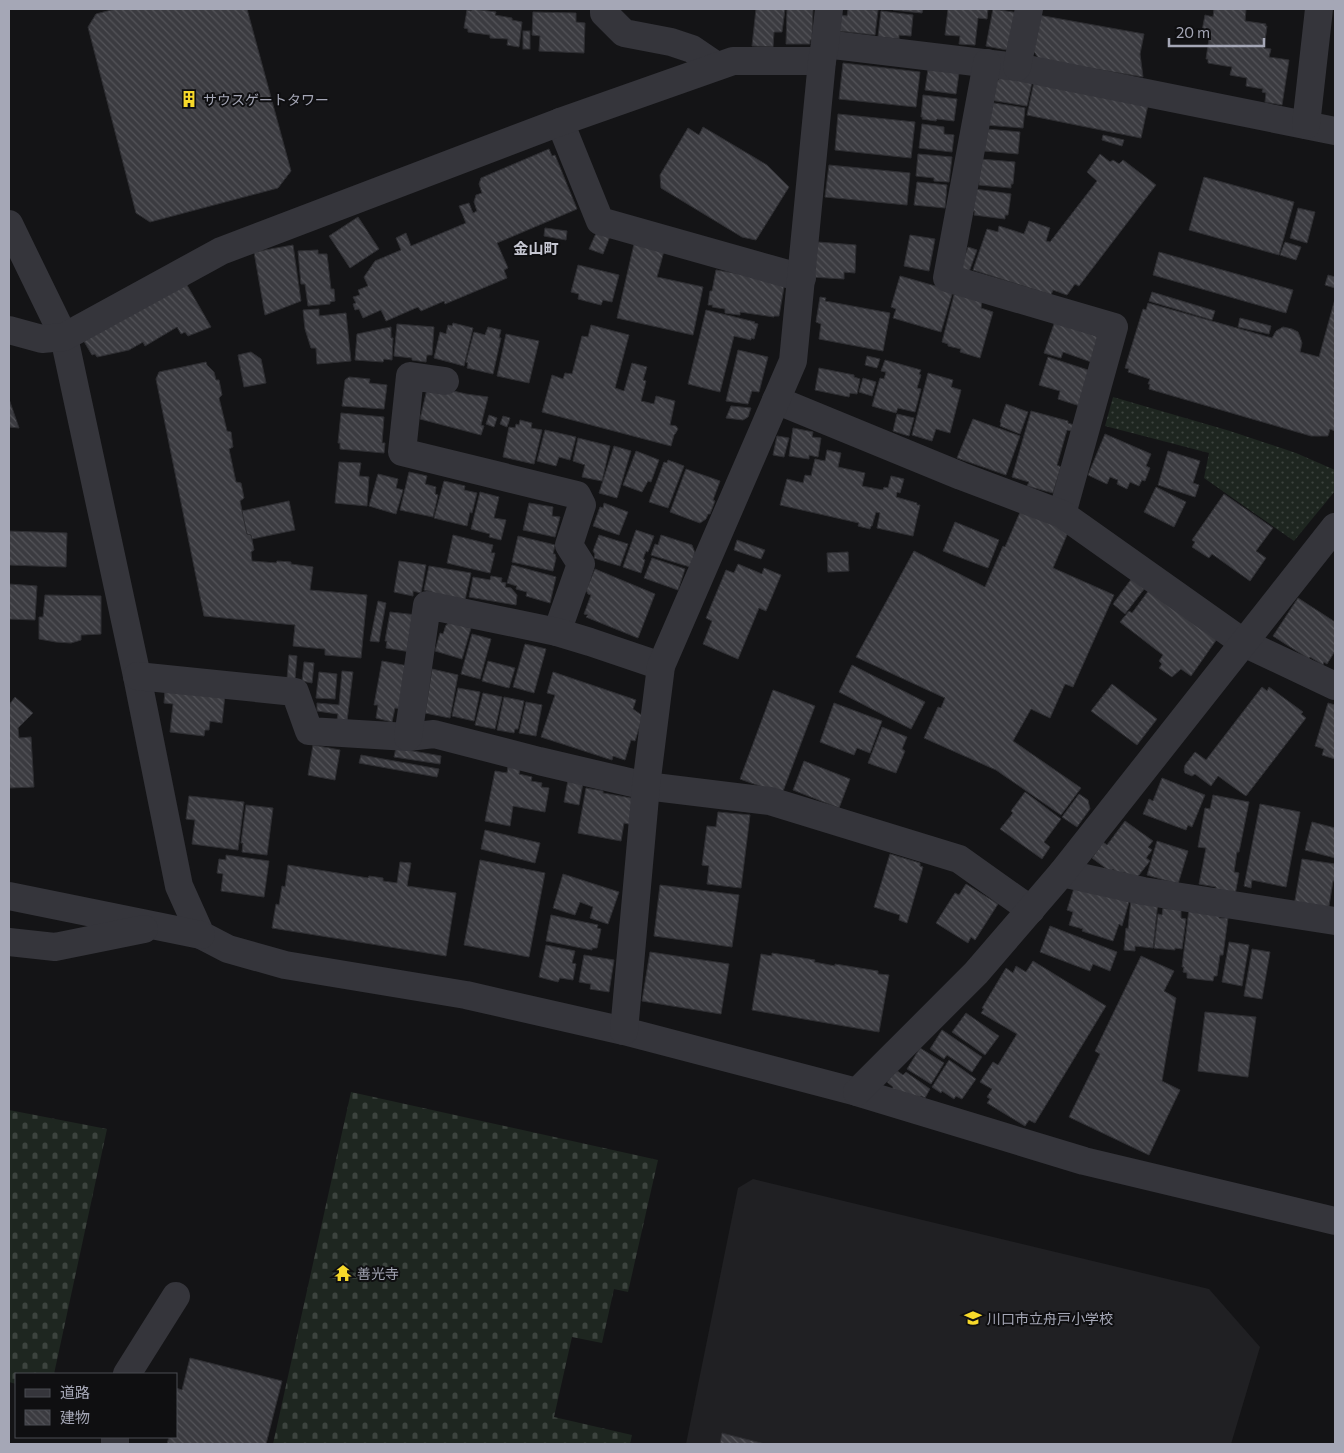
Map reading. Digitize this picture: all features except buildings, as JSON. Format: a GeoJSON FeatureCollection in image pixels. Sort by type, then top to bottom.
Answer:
{"type":"FeatureCollection","features":[{"type":"Feature","properties":{"kind":"street"},"geometry":{"type":"LineString","coordinates":[[604,9],[604,13],[624,33],[671,42],[692,49],[717,66]]}},
{"type":"Feature","properties":{"kind":"street"},"geometry":{"type":"LineString","coordinates":[[624,1031],[646,786],[661,666],[793,361],[829,9]]}},
{"type":"Feature","properties":{"kind":"street"},"geometry":{"type":"LineString","coordinates":[[1017,67],[1029,9]]}},
{"type":"Feature","properties":{"kind":"street"},"geometry":{"type":"LineString","coordinates":[[1306,125],[1319,9]]}},
{"type":"Feature","properties":{"kind":"street"},"geometry":{"type":"LineString","coordinates":[[9,330],[42,339],[64,337],[221,252],[560,122],[734,61],[824,52],[987,63],[1017,67],[1335,131]]}},
{"type":"Feature","properties":{"kind":"street"},"geometry":{"type":"LineString","coordinates":[[987,63],[948,278],[1114,327],[1062,514]]}},
{"type":"Feature","properties":{"kind":"street"},"geometry":{"type":"LineString","coordinates":[[560,122],[600,221],[802,278]]}},
{"type":"Feature","properties":{"kind":"street"},"geometry":{"type":"LineString","coordinates":[[9,224],[64,337],[137,676],[179,886],[201,934]]}},
{"type":"Feature","properties":{"kind":"street"},"geometry":{"type":"LineString","coordinates":[[446,380],[410,376],[402,452],[577,495],[582,505],[569,545],[581,564],[557,632]]}},
{"type":"Feature","properties":{"kind":"street"},"geometry":{"type":"LineString","coordinates":[[776,400],[960,476],[1062,514],[1244,643],[1335,686]]}},
{"type":"Feature","properties":{"kind":"street"},"geometry":{"type":"LineString","coordinates":[[857,1092],[976,973],[1062,873],[1335,527]]}},
{"type":"Feature","properties":{"kind":"street"},"geometry":{"type":"LineString","coordinates":[[408,737],[427,606],[557,632],[661,666]]}},
{"type":"Feature","properties":{"kind":"street"},"geometry":{"type":"LineString","coordinates":[[137,676],[294,692],[308,731],[408,737],[434,734],[646,786],[770,801],[959,859],[1030,910]]}},
{"type":"Feature","properties":{"kind":"street"},"geometry":{"type":"LineString","coordinates":[[1062,873],[1143,891],[1335,921]]}},
{"type":"Feature","properties":{"kind":"street"},"geometry":{"type":"LineString","coordinates":[[9,896],[201,934],[228,950],[285,965],[466,995],[624,1031],[857,1092],[1084,1161],[1335,1221]]}},
{"type":"Feature","properties":{"kind":"street"},"geometry":{"type":"LineString","coordinates":[[9,942],[55,947],[158,927]]}},
{"type":"Feature","properties":{"kind":"street"},"geometry":{"type":"LineString","coordinates":[[128,1373],[176,1296]]}},
{"type":"Feature","properties":{"kind":"shaded area","name":"川口市立舟戸小学校"},"geometry":{"type":"Polygon","coordinates":[[[753,1179],[1209,1289],[1260,1347],[1231,1444],[686,1444],[738,1188],[753,1179]]]}},
{"type":"Feature","properties":{"kind":"green space"},"geometry":{"type":"Polygon","coordinates":[[[1113,397],[1230,431],[1296,453],[1335,470],[1335,491],[1294,541],[1204,478],[1209,453],[1105,426],[1113,397]]]}},
{"type":"Feature","properties":{"kind":"green space"},"geometry":{"type":"Polygon","coordinates":[[[351,1092],[658,1160],[628,1292],[614,1289],[602,1343],[572,1337],[554,1417],[632,1435],[630,1444],[273,1444],[351,1092]]]}},
{"type":"Feature","properties":{"kind":"green space"},"geometry":{"type":"Polygon","coordinates":[[[9,1110],[107,1129],[54,1373],[15,1373],[15,1384],[9,1382],[9,1110]]]}},
{"type":"Feature","properties":{"kind":"place","name":"サウスゲートタワー"},"geometry":{"type":"Point","coordinates":[189,99]}},
{"type":"Feature","properties":{"kind":"place","name":"善光寺"},"geometry":{"type":"Point","coordinates":[343,1273]}},
{"type":"Feature","properties":{"kind":"place","name":"川口市立舟戸小学校"},"geometry":{"type":"Point","coordinates":[973,1318]}},
{"type":"Feature","properties":{"kind":"district","name":"金山町"},"geometry":{"type":"Point","coordinates":[536,248]}}]}
